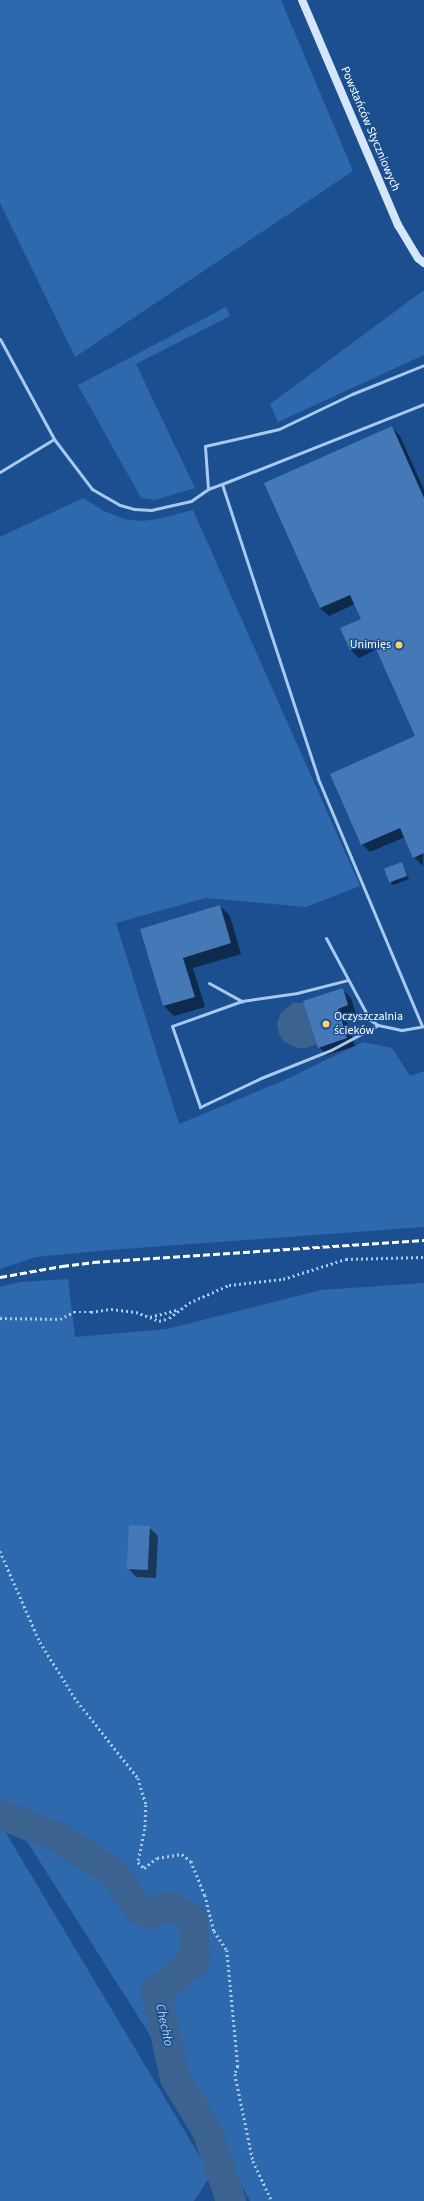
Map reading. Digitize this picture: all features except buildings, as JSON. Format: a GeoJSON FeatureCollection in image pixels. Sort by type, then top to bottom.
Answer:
{"type":"FeatureCollection","features":[{"type":"Feature","properties":{"kind":"street","name":"Powstańców Styczniowych"},"geometry":{"type":"LineString","coordinates":[[302,0],[398,225],[418,258],[424,263]]}},
{"type":"Feature","properties":{"kind":"lane"},"geometry":{"type":"LineString","coordinates":[[0,339],[54,439],[92,489],[120,505],[134,509],[151,510],[191,501],[208,489],[424,404]]}},
{"type":"Feature","properties":{"kind":"lane"},"geometry":{"type":"LineString","coordinates":[[208,489],[205,446],[279,429],[352,394],[424,365]]}},
{"type":"Feature","properties":{"kind":"lane"},"geometry":{"type":"LineString","coordinates":[[0,472],[54,439]]}},
{"type":"Feature","properties":{"kind":"lane"},"geometry":{"type":"LineString","coordinates":[[222,484],[318,778],[423,1026],[402,1030],[378,1025],[370,1020],[326,938]]}},
{"type":"Feature","properties":{"kind":"lane"},"geometry":{"type":"LineString","coordinates":[[348,980],[296,993],[242,1001],[172,1026],[200,1106],[261,1078],[331,1050],[378,1025]]}},
{"type":"Feature","properties":{"kind":"lane"},"geometry":{"type":"LineString","coordinates":[[209,983],[242,1001]]}},
{"type":"Feature","properties":{"kind":"path"},"geometry":{"type":"LineString","coordinates":[[0,1318],[60,1319],[74,1312],[91,1312],[111,1309],[136,1312],[159,1321],[169,1318],[188,1303],[229,1285],[283,1279],[346,1259],[424,1257]]}},
{"type":"Feature","properties":{"kind":"path"},"geometry":{"type":"LineString","coordinates":[[148,1317],[182,1308]]}},
{"type":"Feature","properties":{"kind":"path"},"geometry":{"type":"LineString","coordinates":[[0,1551],[40,1642],[77,1701],[138,1778],[146,1806],[145,1829],[138,1862],[144,1868],[157,1858],[182,1854],[192,1862],[205,1895],[214,1932],[227,1950],[238,2066],[236,2074],[253,2161],[272,2201]]}},
{"type":"Feature","properties":{"kind":"shaded area"},"geometry":{"type":"Polygon","coordinates":[[[0,0],[281,0],[353,171],[75,357],[0,203],[0,0]]]}},
{"type":"Feature","properties":{"kind":"shaded area"},"geometry":{"type":"Polygon","coordinates":[[[424,290],[424,355],[278,422],[270,404],[424,290]]]}},
{"type":"Feature","properties":{"kind":"shaded area"},"geometry":{"type":"Polygon","coordinates":[[[226,307],[230,316],[136,364],[195,488],[155,500],[141,498],[78,385],[226,307]]]}},
{"type":"Feature","properties":{"kind":"shaded area"},"geometry":{"type":"Polygon","coordinates":[[[83,498],[104,511],[125,519],[142,521],[158,519],[193,510],[360,886],[306,907],[206,898],[116,923],[179,1124],[287,1079],[363,1042],[392,1048],[410,1076],[424,1071],[424,1227],[110,1250],[36,1257],[0,1269],[0,537],[83,498]]]}},
{"type":"Feature","properties":{"kind":"shaded area"},"geometry":{"type":"Polygon","coordinates":[[[293,1003],[304,1003],[317,1044],[306,1048],[297,1048],[283,1041],[279,1034],[277,1023],[281,1013],[293,1003]]]}},
{"type":"Feature","properties":{"kind":"shaded area"},"geometry":{"type":"Polygon","coordinates":[[[68,1279],[75,1337],[167,1329],[321,1290],[424,1283],[424,2201],[250,2201],[226,2155],[0,1799],[0,1287],[20,1282],[68,1279]]]}},
{"type":"Feature","properties":{"kind":"shaded area"},"geometry":{"type":"Polygon","coordinates":[[[0,1823],[211,2175],[194,2201],[0,2201],[0,1823]]]}},
{"type":"Feature","properties":{"kind":"waterway","name":"Chechło"},"geometry":{"type":"LineString","coordinates":[[0,1814],[59,1838],[114,1873],[140,1910],[152,1914],[170,1906],[193,1920],[195,1961],[156,1992],[175,2078],[208,2133],[231,2201]]}},
{"type":"Feature","properties":{"kind":"railway"},"geometry":{"type":"LineString","coordinates":[[0,1277],[93,1262],[424,1240]]}},
{"type":"Feature","properties":{"kind":"place","name":"Unimięs"},"geometry":{"type":"Point","coordinates":[399,645]}},
{"type":"Feature","properties":{"kind":"place","name":"Oczyszczalnia ścieków"},"geometry":{"type":"Point","coordinates":[326,1024]}}]}
